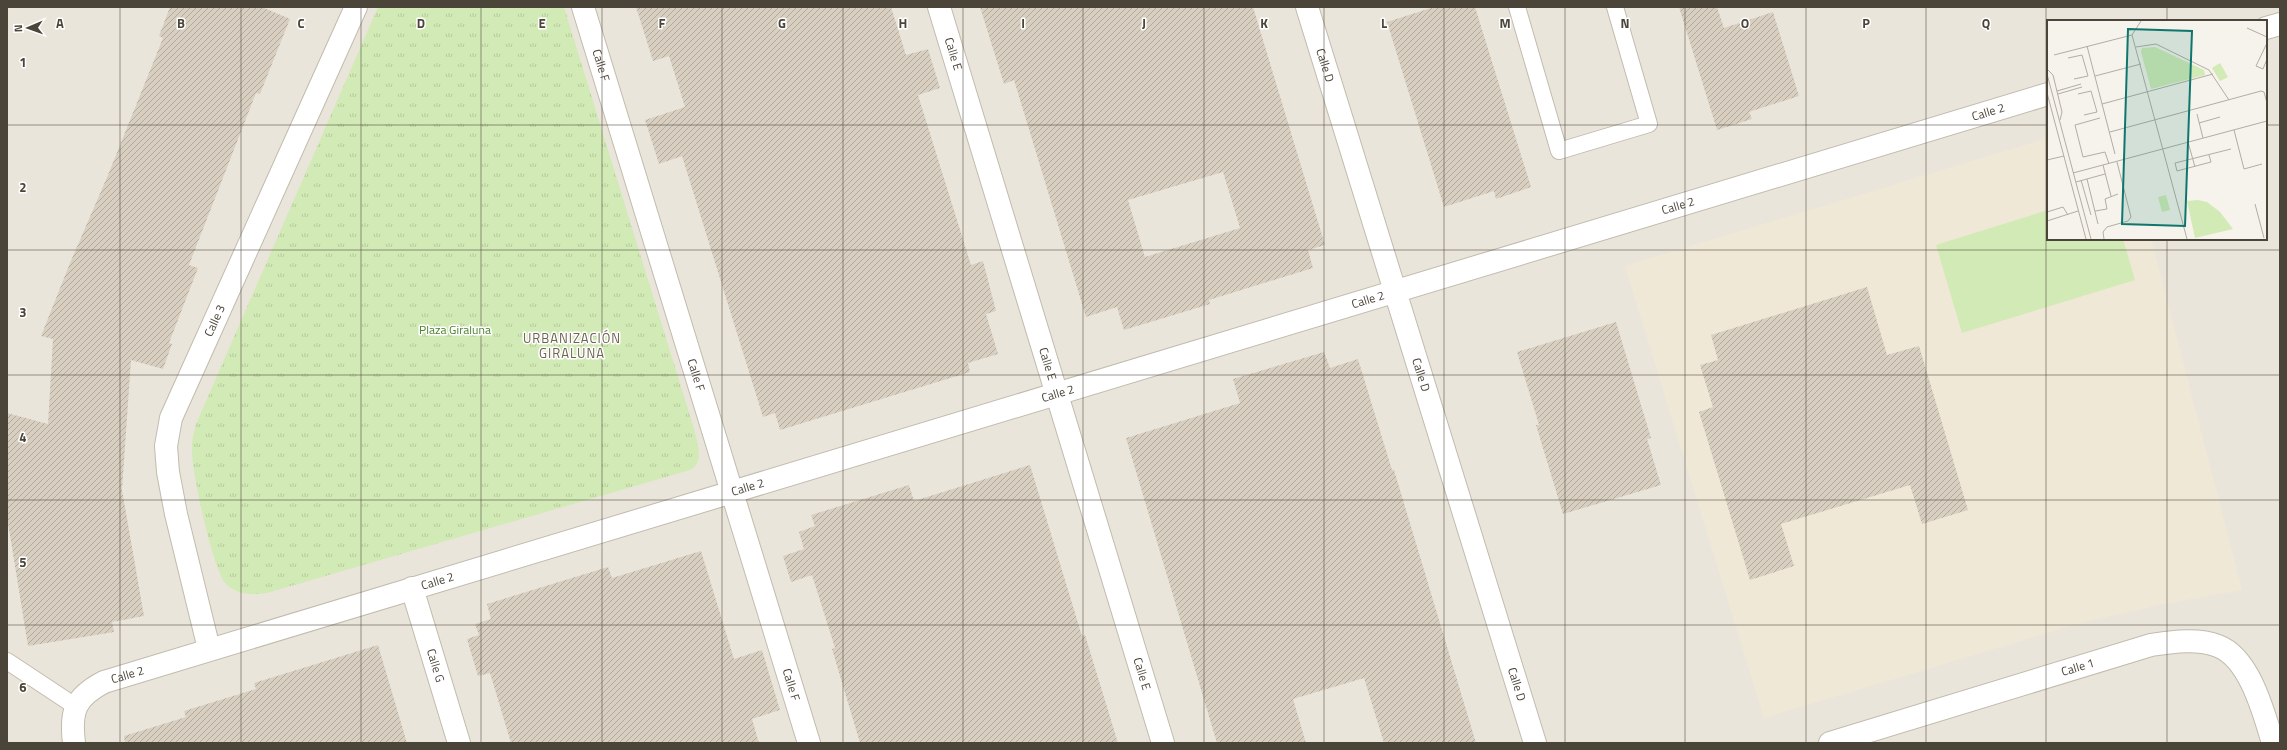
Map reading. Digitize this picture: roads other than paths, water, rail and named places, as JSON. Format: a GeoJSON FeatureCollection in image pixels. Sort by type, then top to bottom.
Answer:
{"type":"FeatureCollection","features":[{"type":"Feature","properties":{"kind":"street","name":"Calle 3"},"geometry":{"type":"LineString","coordinates":[[209,649],[176,514],[168,472],[166,446],[170,418],[356,7]]}},
{"type":"Feature","properties":{"kind":"street","name":"Calle F"},"geometry":{"type":"LineString","coordinates":[[583,7],[809,743]]}},
{"type":"Feature","properties":{"kind":"street","name":"Calle E"},"geometry":{"type":"LineString","coordinates":[[939,7],[1163,743]]}},
{"type":"Feature","properties":{"kind":"street","name":"Calle D"},"geometry":{"type":"LineString","coordinates":[[1308,7],[1535,743]]}},
{"type":"Feature","properties":{"kind":"street"},"geometry":{"type":"LineString","coordinates":[[2267,28],[2280,24]]}},
{"type":"Feature","properties":{"kind":"street","name":"Calle 2"},"geometry":{"type":"LineString","coordinates":[[76,706],[82,696],[104,682],[209,649],[2047,94]]}},
{"type":"Feature","properties":{"kind":"street","name":"Calle G"},"geometry":{"type":"LineString","coordinates":[[412,588],[459,743]]}},
{"type":"Feature","properties":{"kind":"street","name":"Calle 1"},"geometry":{"type":"LineString","coordinates":[[1830,743],[2151,645],[2192,642],[2220,646],[2232,656],[2248,676],[2262,706],[2273,743]]}},
{"type":"Feature","properties":{"kind":"street"},"geometry":{"type":"LineString","coordinates":[[74,743],[72,726],[76,706]]}},
{"type":"Feature","properties":{"kind":"lane"},"geometry":{"type":"LineString","coordinates":[[1517,7],[1559,151],[1650,124],[1615,7]]}},
{"type":"Feature","properties":{"kind":"lane"},"geometry":{"type":"LineString","coordinates":[[7,661],[76,706]]}},
{"type":"Feature","properties":{"kind":"district","name":"URBANIZACIÓN GIRALUNA"},"geometry":{"type":"Point","coordinates":[572,346]}},
{"type":"Feature","properties":{"kind":"park label","name":"Plaza Giraluna"},"geometry":{"type":"Point","coordinates":[455,330]}}]}
